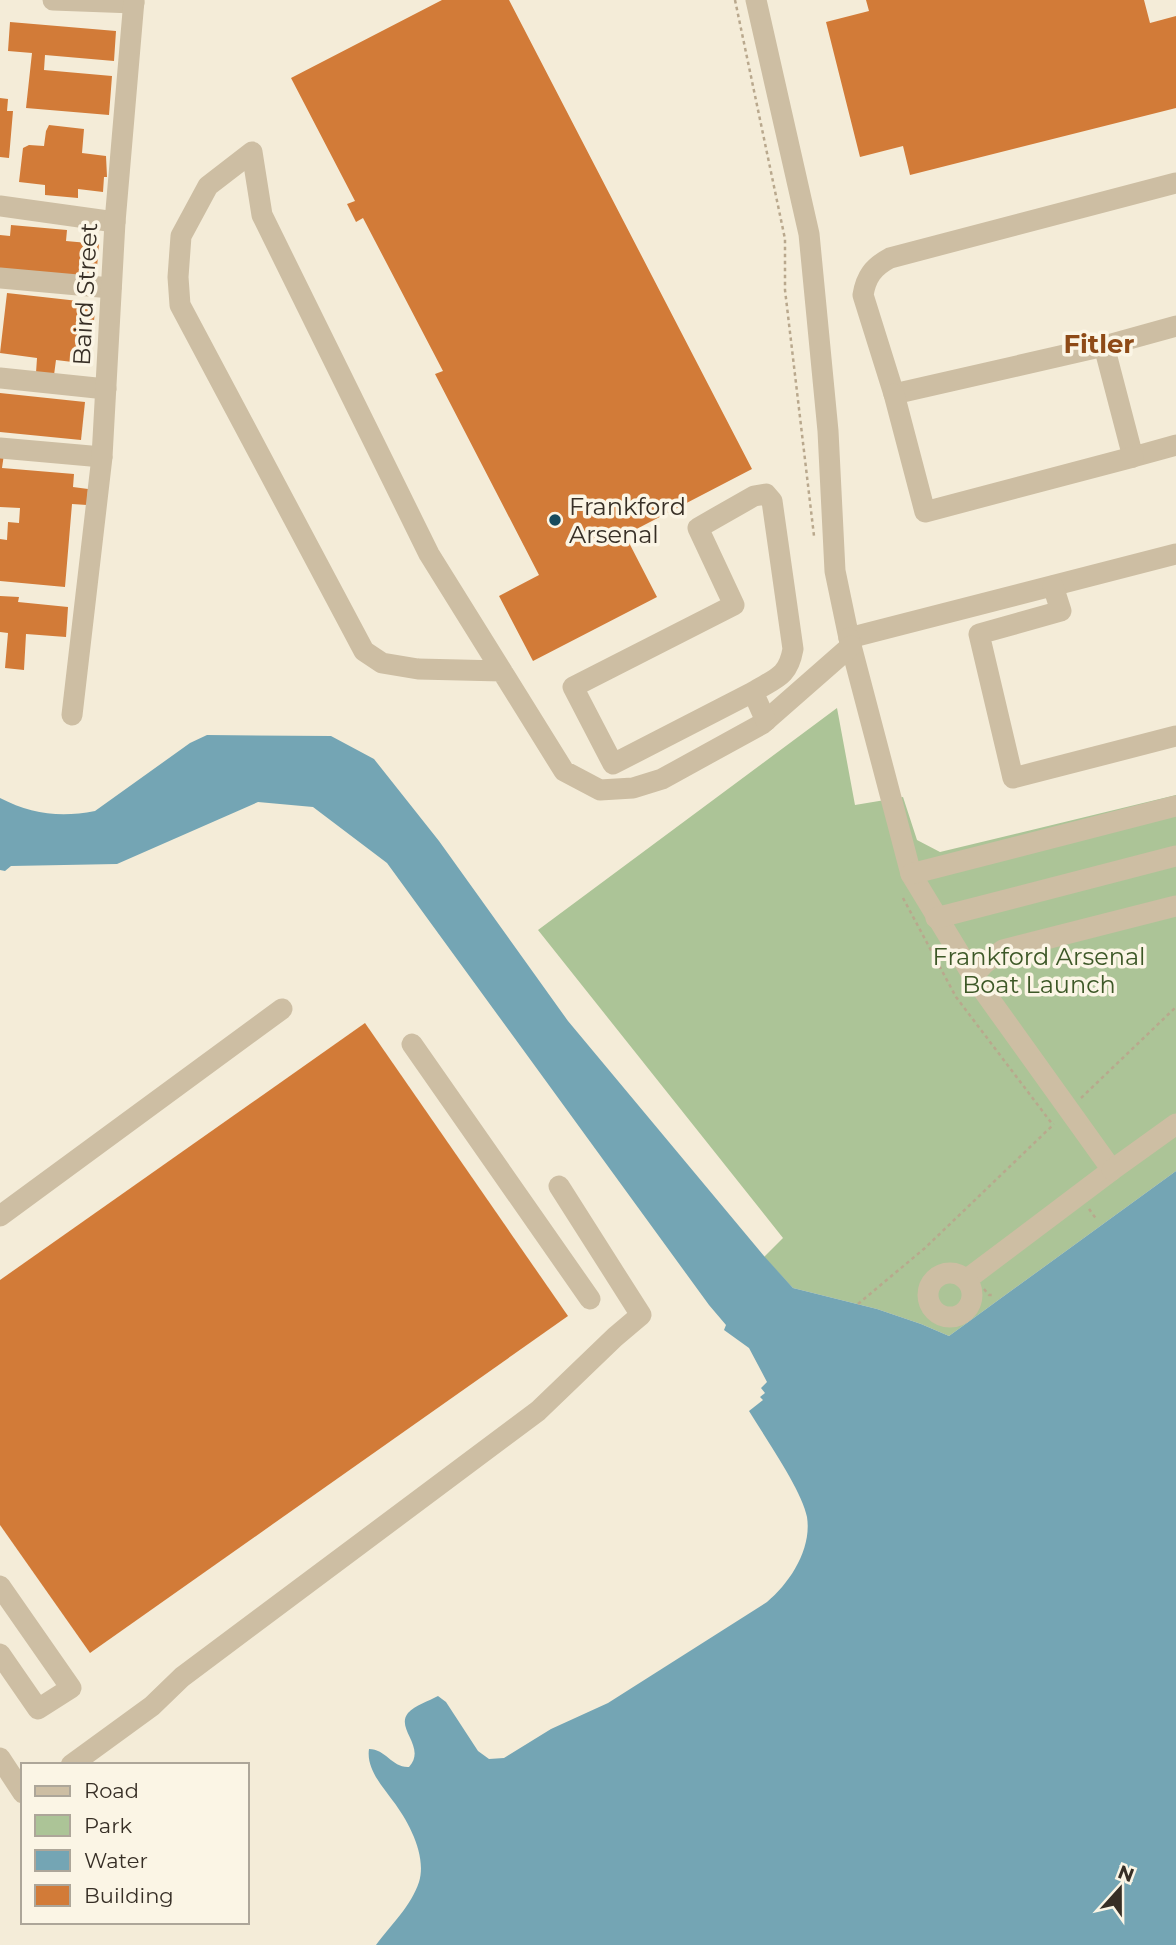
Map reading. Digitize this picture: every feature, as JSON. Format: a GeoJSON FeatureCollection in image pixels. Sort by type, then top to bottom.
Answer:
{"type":"FeatureCollection","features":[{"type":"Feature","properties":{"kind":"street"},"geometry":{"type":"LineString","coordinates":[[53,0],[134,1]]}},
{"type":"Feature","properties":{"kind":"street"},"geometry":{"type":"LineString","coordinates":[[756,0],[808,234],[828,432],[835,571],[850,642],[911,874],[973,976],[1112,1170]]}},
{"type":"Feature","properties":{"kind":"street","name":"Baird Street"},"geometry":{"type":"LineString","coordinates":[[72,715],[102,457],[115,222],[134,1]]}},
{"type":"Feature","properties":{"kind":"street"},"geometry":{"type":"LineString","coordinates":[[502,671],[418,670],[382,663],[364,651],[180,305],[178,277],[181,236],[208,186],[252,152],[262,215],[429,554],[502,671],[564,771],[600,790],[633,788],[662,779],[766,721],[850,642],[1176,554]]}},
{"type":"Feature","properties":{"kind":"street"},"geometry":{"type":"LineString","coordinates":[[1176,183],[890,258],[871,272],[863,295],[894,394],[925,512],[1176,445]]}},
{"type":"Feature","properties":{"kind":"street"},"geometry":{"type":"LineString","coordinates":[[0,206],[115,222]]}},
{"type":"Feature","properties":{"kind":"street"},"geometry":{"type":"LineString","coordinates":[[0,278],[111,288]]}},
{"type":"Feature","properties":{"kind":"street"},"geometry":{"type":"LineString","coordinates":[[894,394],[1104,346],[1176,326]]}},
{"type":"Feature","properties":{"kind":"street"},"geometry":{"type":"LineString","coordinates":[[1104,346],[1133,457]]}},
{"type":"Feature","properties":{"kind":"street"},"geometry":{"type":"LineString","coordinates":[[0,378],[106,389]]}},
{"type":"Feature","properties":{"kind":"street"},"geometry":{"type":"LineString","coordinates":[[0,448],[102,457]]}},
{"type":"Feature","properties":{"kind":"street"},"geometry":{"type":"LineString","coordinates":[[766,494],[772,501],[793,649],[790,666],[753,692],[612,764],[573,687],[734,605],[698,528],[754,496],[766,494]]}},
{"type":"Feature","properties":{"kind":"street"},"geometry":{"type":"LineString","coordinates":[[1054,586],[1061,611],[979,634],[1013,778],[1176,736]]}},
{"type":"Feature","properties":{"kind":"street"},"geometry":{"type":"LineString","coordinates":[[753,692],[766,721]]}},
{"type":"Feature","properties":{"kind":"street"},"geometry":{"type":"LineString","coordinates":[[911,874],[1176,806]]}},
{"type":"Feature","properties":{"kind":"street"},"geometry":{"type":"LineString","coordinates":[[936,918],[1176,856]]}},
{"type":"Feature","properties":{"kind":"street"},"geometry":{"type":"LineString","coordinates":[[973,976],[1003,950],[1176,906]]}},
{"type":"Feature","properties":{"kind":"street"},"geometry":{"type":"LineString","coordinates":[[0,1216],[282,1009]]}},
{"type":"Feature","properties":{"kind":"street"},"geometry":{"type":"LineString","coordinates":[[412,1044],[590,1299]]}},
{"type":"Feature","properties":{"kind":"street"},"geometry":{"type":"LineString","coordinates":[[966,1280],[1176,1125]]}},
{"type":"Feature","properties":{"kind":"street"},"geometry":{"type":"LineString","coordinates":[[74,1763],[152,1706],[193,1669],[538,1411],[641,1315],[559,1186]]}},
{"type":"Feature","properties":{"kind":"street"},"geometry":{"type":"LineString","coordinates":[[560,1258],[589,1233]]}},
{"type":"Feature","properties":{"kind":"street"},"geometry":{"type":"LineString","coordinates":[[0,1586],[71,1688],[38,1709],[0,1654]]}},
{"type":"Feature","properties":{"kind":"street"},"geometry":{"type":"LineString","coordinates":[[0,1758],[21,1790]]}},
{"type":"Feature","properties":{"kind":"path"},"geometry":{"type":"LineString","coordinates":[[734,0],[785,239],[785,289],[815,546]]}},
{"type":"Feature","properties":{"kind":"path"},"geometry":{"type":"LineString","coordinates":[[1077,1101],[1176,1006]]}},
{"type":"Feature","properties":{"kind":"path"},"geometry":{"type":"LineString","coordinates":[[858,1304],[917,1255],[1061,1116]]}},
{"type":"Feature","properties":{"kind":"green space","name":"Frankford Arsenal Boat Launch"},"geometry":{"type":"Polygon","coordinates":[[[837,708],[855,805],[903,797],[917,840],[940,852],[1176,795],[1176,1171],[949,1336],[877,1309],[793,1288],[764,1257],[783,1238],[538,930],[837,708]]]}},
{"type":"Feature","properties":{"kind":"water"},"geometry":{"type":"Polygon","coordinates":[[[207,735],[331,736],[374,759],[439,841],[568,1021],[793,1288],[877,1309],[949,1336],[1176,1171],[1176,1945],[376,1945],[411,1899],[419,1882],[421,1861],[410,1829],[373,1771],[369,1749],[380,1752],[398,1765],[409,1767],[415,1752],[405,1719],[414,1708],[438,1696],[446,1702],[478,1751],[489,1759],[504,1758],[551,1729],[608,1703],[776,1594],[803,1553],[808,1529],[807,1517],[790,1478],[749,1411],[763,1400],[760,1397],[765,1393],[761,1388],[767,1382],[749,1348],[724,1330],[726,1325],[387,863],[313,807],[258,802],[117,864],[11,866],[5,871],[0,870],[0,798],[23,808],[46,813],[95,811],[190,743],[207,735]]]}},
{"type":"Feature","properties":{"kind":"building"},"geometry":{"type":"Polygon","coordinates":[[[442,0],[509,0],[752,469],[625,535],[657,597],[533,661],[499,596],[539,575],[435,374],[443,371],[363,218],[356,222],[347,204],[355,201],[291,78],[442,0]]]}},
{"type":"Feature","properties":{"kind":"building"},"geometry":{"type":"Polygon","coordinates":[[[866,0],[1144,0],[1150,23],[1176,16],[1176,108],[910,175],[903,146],[860,157],[826,22],[869,11],[866,0]]]}},
{"type":"Feature","properties":{"kind":"building"},"geometry":{"type":"Polygon","coordinates":[[[10,22],[116,31],[114,61],[45,55],[44,70],[112,76],[109,115],[26,108],[32,53],[8,51],[10,22]]]}},
{"type":"Feature","properties":{"kind":"building"},"geometry":{"type":"Polygon","coordinates":[[[0,98],[8,99],[7,111],[13,111],[9,158],[0,157],[0,98]]]}},
{"type":"Feature","properties":{"kind":"building"},"geometry":{"type":"Polygon","coordinates":[[[49,125],[84,129],[82,153],[106,156],[107,177],[104,177],[103,192],[78,189],[78,198],[45,195],[45,185],[19,182],[23,148],[29,145],[44,146],[49,125]]]}},
{"type":"Feature","properties":{"kind":"building"},"geometry":{"type":"Polygon","coordinates":[[[11,225],[67,230],[66,241],[99,244],[96,279],[0,271],[0,235],[10,236],[11,225]]]}},
{"type":"Feature","properties":{"kind":"building"},"geometry":{"type":"Polygon","coordinates":[[[7,293],[96,303],[89,364],[56,360],[54,375],[36,373],[37,358],[0,353],[7,293]]]}},
{"type":"Feature","properties":{"kind":"building"},"geometry":{"type":"Polygon","coordinates":[[[0,393],[85,402],[81,440],[0,432],[0,393]]]}},
{"type":"Feature","properties":{"kind":"building"},"geometry":{"type":"Polygon","coordinates":[[[0,454],[4,454],[2,468],[74,474],[73,487],[88,489],[87,505],[72,504],[65,587],[0,581],[0,539],[7,540],[8,522],[19,523],[20,508],[0,507],[0,454]]]}},
{"type":"Feature","properties":{"kind":"building"},"geometry":{"type":"Polygon","coordinates":[[[0,596],[19,597],[18,602],[68,607],[66,637],[26,634],[24,670],[5,668],[8,633],[0,632],[0,596]]]}},
{"type":"Feature","properties":{"kind":"building"},"geometry":{"type":"Polygon","coordinates":[[[365,1023],[568,1316],[90,1653],[0,1525],[0,1280],[365,1023]]]}},
{"type":"Feature","properties":{"kind":"place","name":"Frankford Arsenal"},"geometry":{"type":"Point","coordinates":[555,520]}},
{"type":"Feature","properties":{"kind":"district","name":"Fitler"},"geometry":{"type":"Point","coordinates":[1099,344]}}]}
